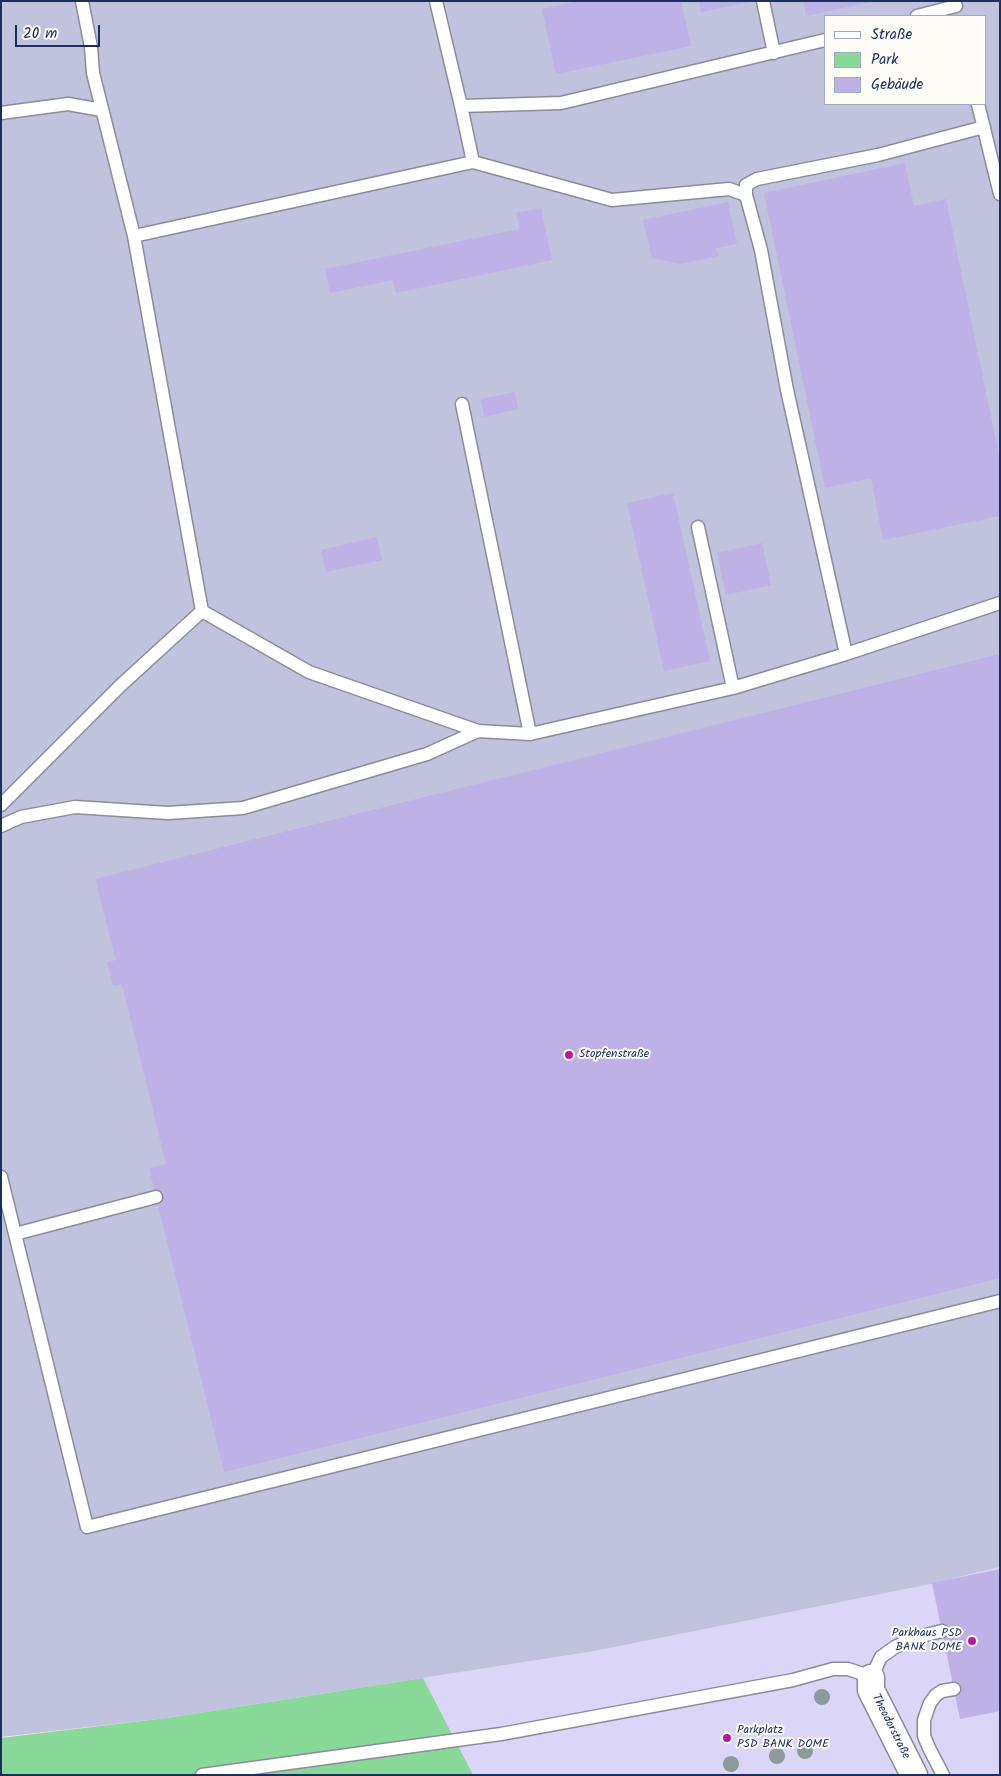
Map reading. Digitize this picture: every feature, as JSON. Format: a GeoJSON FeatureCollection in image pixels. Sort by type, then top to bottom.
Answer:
{"type":"FeatureCollection","features":[{"type":"Feature","properties":{"kind":"street","name":"Theodorstraße"},"geometry":{"type":"LineString","coordinates":[[871,1678],[871,1690],[914,1775]]}},
{"type":"Feature","properties":{"kind":"lane"},"geometry":{"type":"LineString","coordinates":[[82,1],[91,47],[93,74],[134,236],[202,610],[309,672],[478,731],[530,734],[733,688],[846,654],[1000,603]]}},
{"type":"Feature","properties":{"kind":"lane"},"geometry":{"type":"LineString","coordinates":[[436,1],[462,106],[472,162]]}},
{"type":"Feature","properties":{"kind":"lane"},"geometry":{"type":"LineString","coordinates":[[763,1],[774,53]]}},
{"type":"Feature","properties":{"kind":"lane"},"geometry":{"type":"LineString","coordinates":[[922,15],[957,8]]}},
{"type":"Feature","properties":{"kind":"lane"},"geometry":{"type":"LineString","coordinates":[[462,106],[561,102],[824,40]]}},
{"type":"Feature","properties":{"kind":"lane"},"geometry":{"type":"LineString","coordinates":[[1,113],[68,104],[102,110]]}},
{"type":"Feature","properties":{"kind":"lane"},"geometry":{"type":"LineString","coordinates":[[978,105],[1000,194]]}},
{"type":"Feature","properties":{"kind":"lane"},"geometry":{"type":"LineString","coordinates":[[846,654],[787,390],[761,250],[746,195],[746,185],[758,178],[878,155],[984,127]]}},
{"type":"Feature","properties":{"kind":"lane"},"geometry":{"type":"LineString","coordinates":[[134,236],[472,162],[612,200],[729,189],[746,195]]}},
{"type":"Feature","properties":{"kind":"lane"},"geometry":{"type":"LineString","coordinates":[[462,404],[530,734]]}},
{"type":"Feature","properties":{"kind":"lane"},"geometry":{"type":"LineString","coordinates":[[698,527],[733,688]]}},
{"type":"Feature","properties":{"kind":"lane"},"geometry":{"type":"LineString","coordinates":[[1,805],[121,685],[202,610]]}},
{"type":"Feature","properties":{"kind":"lane"},"geometry":{"type":"LineString","coordinates":[[1,826],[21,817],[75,807],[168,813],[242,808],[427,754],[478,731]]}},
{"type":"Feature","properties":{"kind":"lane"},"geometry":{"type":"LineString","coordinates":[[1,1177],[87,1527],[1000,1301]]}},
{"type":"Feature","properties":{"kind":"lane"},"geometry":{"type":"LineString","coordinates":[[15,1234],[156,1197]]}},
{"type":"Feature","properties":{"kind":"lane"},"geometry":{"type":"LineString","coordinates":[[202,1775],[501,1734],[793,1680],[833,1669],[848,1669],[871,1678],[881,1657],[894,1647],[914,1638],[942,1631]]}},
{"type":"Feature","properties":{"kind":"lane"},"geometry":{"type":"LineString","coordinates":[[943,1775],[924,1736],[924,1720],[930,1703],[936,1695],[942,1691],[954,1688]]}},
{"type":"Feature","properties":{"kind":"shaded area"},"geometry":{"type":"Polygon","coordinates":[[[1,1],[1000,1],[1000,1567],[931,1584],[595,1651],[167,1718],[1,1737],[1,1]]]}},
{"type":"Feature","properties":{"kind":"shaded area"},"geometry":{"type":"Polygon","coordinates":[[[1000,1567],[1000,1775],[1,1775],[1,1738],[167,1718],[595,1651],[931,1584],[1000,1567]]]}},
{"type":"Feature","properties":{"kind":"green space"},"geometry":{"type":"Polygon","coordinates":[[[423,1678],[473,1775],[1,1775],[1,1738],[167,1718],[423,1678]]]}},
{"type":"Feature","properties":{"kind":"building"},"geometry":{"type":"Polygon","coordinates":[[[579,1],[681,1],[691,46],[556,74],[542,9],[579,1]]]}},
{"type":"Feature","properties":{"kind":"building"},"geometry":{"type":"Polygon","coordinates":[[[699,1],[749,1],[749,2],[701,12],[699,1]]]}},
{"type":"Feature","properties":{"kind":"building"},"geometry":{"type":"Polygon","coordinates":[[[803,1],[871,1],[871,2],[806,16],[803,1]]]}},
{"type":"Feature","properties":{"kind":"building"},"geometry":{"type":"Polygon","coordinates":[[[905,163],[914,206],[946,199],[1000,460],[1000,516],[883,540],[871,478],[825,488],[764,193],[905,163]]]}},
{"type":"Feature","properties":{"kind":"building"},"geometry":{"type":"Polygon","coordinates":[[[728,202],[737,244],[716,248],[718,256],[681,264],[652,258],[643,220],[728,202]]]}},
{"type":"Feature","properties":{"kind":"building"},"geometry":{"type":"Polygon","coordinates":[[[541,208],[552,260],[396,293],[393,280],[330,293],[325,269],[520,229],[516,213],[541,208]]]}},
{"type":"Feature","properties":{"kind":"building"},"geometry":{"type":"Polygon","coordinates":[[[515,392],[518,409],[484,417],[481,399],[515,392]]]}},
{"type":"Feature","properties":{"kind":"building"},"geometry":{"type":"Polygon","coordinates":[[[673,493],[710,661],[664,671],[627,503],[673,493]]]}},
{"type":"Feature","properties":{"kind":"building"},"geometry":{"type":"Polygon","coordinates":[[[377,537],[382,560],[326,572],[321,550],[377,537]]]}},
{"type":"Feature","properties":{"kind":"building"},"geometry":{"type":"Polygon","coordinates":[[[762,543],[771,585],[726,595],[717,553],[762,543]]]}},
{"type":"Feature","properties":{"kind":"building","name":"Stopfenstraße"},"geometry":{"type":"Polygon","coordinates":[[[1000,654],[1000,1278],[224,1472],[149,1168],[166,1164],[122,984],[113,986],[107,962],[116,960],[95,879],[1000,654]]]}},
{"type":"Feature","properties":{"kind":"building","name":"Parkhaus PSD BANK DOME"},"geometry":{"type":"Polygon","coordinates":[[[1000,1569],[1000,1711],[960,1719],[932,1583],[1000,1569]]]}},
{"type":"Feature","properties":{"kind":"place","name":"Stopfenstraße"},"geometry":{"type":"Point","coordinates":[569,1055]}},
{"type":"Feature","properties":{"kind":"place","name":"Parkhaus PSD BANK DOME"},"geometry":{"type":"Point","coordinates":[972,1641]}},
{"type":"Feature","properties":{"kind":"place","name":"Parkplatz PSD BANK DOME"},"geometry":{"type":"Point","coordinates":[727,1738]}}]}
